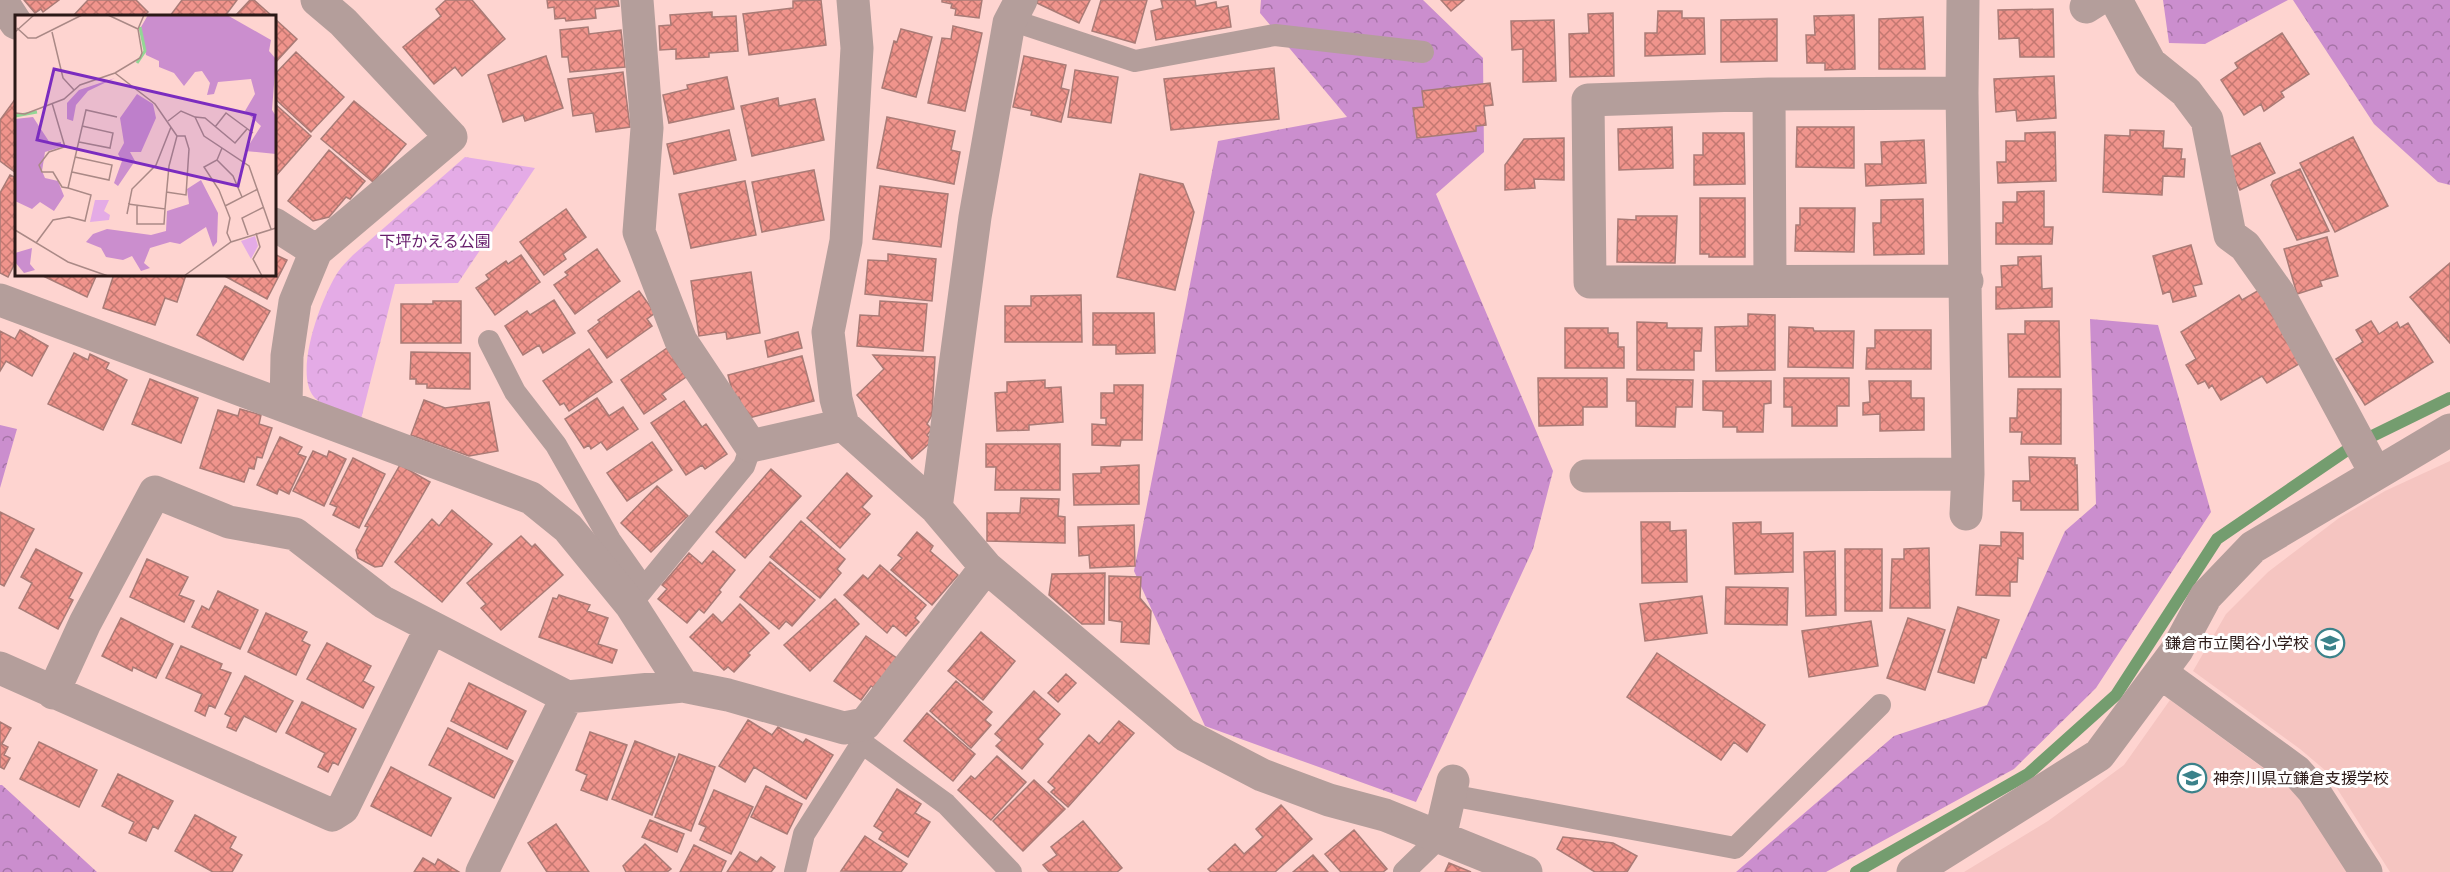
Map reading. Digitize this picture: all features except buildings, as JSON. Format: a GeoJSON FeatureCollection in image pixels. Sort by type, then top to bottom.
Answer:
{"type":"FeatureCollection","features":[{"type":"Feature","properties":{"kind":"street"},"geometry":{"type":"LineString","coordinates":[[1,0],[15,21]]}},
{"type":"Feature","properties":{"kind":"street"},"geometry":{"type":"LineString","coordinates":[[286,406],[287,356],[295,302],[316,251],[451,137],[343,22],[317,0]]}},
{"type":"Feature","properties":{"kind":"street"},"geometry":{"type":"LineString","coordinates":[[637,0],[647,128],[639,232],[681,341],[751,446],[843,425]]}},
{"type":"Feature","properties":{"kind":"street"},"geometry":{"type":"LineString","coordinates":[[853,0],[857,48],[846,241],[828,332],[836,399],[843,425],[936,508],[986,567],[1185,735],[1262,775],[1329,800],[1385,815],[1526,872]]}},
{"type":"Feature","properties":{"kind":"street"},"geometry":{"type":"LineString","coordinates":[[1963,0],[1962,93],[1968,474],[1966,514]]}},
{"type":"Feature","properties":{"kind":"street"},"geometry":{"type":"LineString","coordinates":[[2100,2],[2150,63],[2186,92],[2207,120],[2230,235],[2245,246],[2280,294],[2347,424],[2373,469]]}},
{"type":"Feature","properties":{"kind":"street"},"geometry":{"type":"LineString","coordinates":[[936,508],[975,217],[1016,10]]}},
{"type":"Feature","properties":{"kind":"street"},"geometry":{"type":"LineString","coordinates":[[1962,93],[1769,94],[1588,100],[1590,282],[1966,281]]}},
{"type":"Feature","properties":{"kind":"street"},"geometry":{"type":"LineString","coordinates":[[1769,94],[1770,281]]}},
{"type":"Feature","properties":{"kind":"street"},"geometry":{"type":"LineString","coordinates":[[276,225],[316,251]]}},
{"type":"Feature","properties":{"kind":"street"},"geometry":{"type":"LineString","coordinates":[[0,300],[531,498],[568,528],[637,596],[683,686]]}},
{"type":"Feature","properties":{"kind":"street"},"geometry":{"type":"LineString","coordinates":[[1913,872],[2099,755],[2177,650],[2206,596],[2253,547],[2373,469],[2450,430]]}},
{"type":"Feature","properties":{"kind":"street"},"geometry":{"type":"LineString","coordinates":[[1586,476],[1968,474]]}},
{"type":"Feature","properties":{"kind":"street"},"geometry":{"type":"LineString","coordinates":[[53,693],[85,623],[155,492],[229,522],[295,534],[383,602],[567,697],[683,686],[728,695],[863,733],[986,567]]}},
{"type":"Feature","properties":{"kind":"street"},"geometry":{"type":"LineString","coordinates":[[0,668],[332,815],[343,808],[431,628]]}},
{"type":"Feature","properties":{"kind":"street"},"geometry":{"type":"LineString","coordinates":[[2161,673],[2296,771],[2313,790],[2366,872]]}},
{"type":"Feature","properties":{"kind":"street"},"geometry":{"type":"LineString","coordinates":[[482,872],[567,697]]}},
{"type":"Feature","properties":{"kind":"street"},"geometry":{"type":"LineString","coordinates":[[1440,837],[1451,788]]}},
{"type":"Feature","properties":{"kind":"lane"},"geometry":{"type":"LineString","coordinates":[[1016,10],[1135,61],[1275,35],[1423,52]]}},
{"type":"Feature","properties":{"kind":"lane"},"geometry":{"type":"LineString","coordinates":[[489,341],[515,392],[556,446],[610,540],[637,596],[744,466],[751,446]]}},
{"type":"Feature","properties":{"kind":"lane"},"geometry":{"type":"LineString","coordinates":[[1451,788],[1736,848],[1880,705]]}},
{"type":"Feature","properties":{"kind":"lane"},"geometry":{"type":"LineString","coordinates":[[795,872],[804,834],[863,733],[946,804],[1011,872]]}},
{"type":"Feature","properties":{"kind":"lane"},"geometry":{"type":"LineString","coordinates":[[1404,872],[1440,837]]}},
{"type":"Feature","properties":{"kind":"shaded area","name":"鎌倉市立関谷小学校"},"geometry":{"type":"Polygon","coordinates":[[[2450,461],[2450,872],[2390,872],[2326,771],[2300,749],[2193,671],[2226,614],[2268,572],[2339,518],[2385,491],[2450,461]]]}},
{"type":"Feature","properties":{"kind":"shaded area","name":"神奈川県立鎌倉支援学校"},"geometry":{"type":"Polygon","coordinates":[[[2170,700],[2296,792],[2351,872],[1964,872],[2048,821],[2124,765],[2170,700]]]}},
{"type":"Feature","properties":{"kind":"green space"},"geometry":{"type":"Polygon","coordinates":[[[1261,0],[1423,0],[1483,58],[1484,152],[1436,194],[1553,471],[1533,549],[1416,802],[1205,726],[1134,571],[1218,141],[1347,117],[1260,13],[1261,0]]]}},
{"type":"Feature","properties":{"kind":"green space"},"geometry":{"type":"Polygon","coordinates":[[[2163,0],[2288,0],[2205,44],[2169,43],[2163,0]]]}},
{"type":"Feature","properties":{"kind":"green space"},"geometry":{"type":"Polygon","coordinates":[[[2293,0],[2450,0],[2450,185],[2438,182],[2374,124],[2293,0]]]}},
{"type":"Feature","properties":{"kind":"green space","name":"下坪かえる公園"},"geometry":{"type":"Polygon","coordinates":[[[465,157],[535,168],[458,283],[395,284],[361,419],[323,404],[314,397],[308,385],[308,353],[318,316],[332,283],[353,255],[465,157]]]}},
{"type":"Feature","properties":{"kind":"green space"},"geometry":{"type":"Polygon","coordinates":[[[2090,319],[2158,325],[2211,512],[2096,688],[2014,769],[1826,872],[1736,872],[1894,736],[1987,705],[2065,531],[2096,504],[2090,319]]]}},
{"type":"Feature","properties":{"kind":"green space"},"geometry":{"type":"Polygon","coordinates":[[[0,425],[17,429],[0,488],[0,425]]]}},
{"type":"Feature","properties":{"kind":"green space"},"geometry":{"type":"Polygon","coordinates":[[[0,785],[2,785],[97,872],[0,872],[0,785]]]}},
{"type":"Feature","properties":{"kind":"waterway"},"geometry":{"type":"LineString","coordinates":[[1856,872],[2028,774],[2116,695],[2217,539],[2356,444],[2450,398]]}},
{"type":"Feature","properties":{"kind":"place","name":"鎌倉市立関谷小学校"},"geometry":{"type":"Point","coordinates":[2330,643]}},
{"type":"Feature","properties":{"kind":"place","name":"神奈川県立鎌倉支援学校"},"geometry":{"type":"Point","coordinates":[2192,778]}}]}
